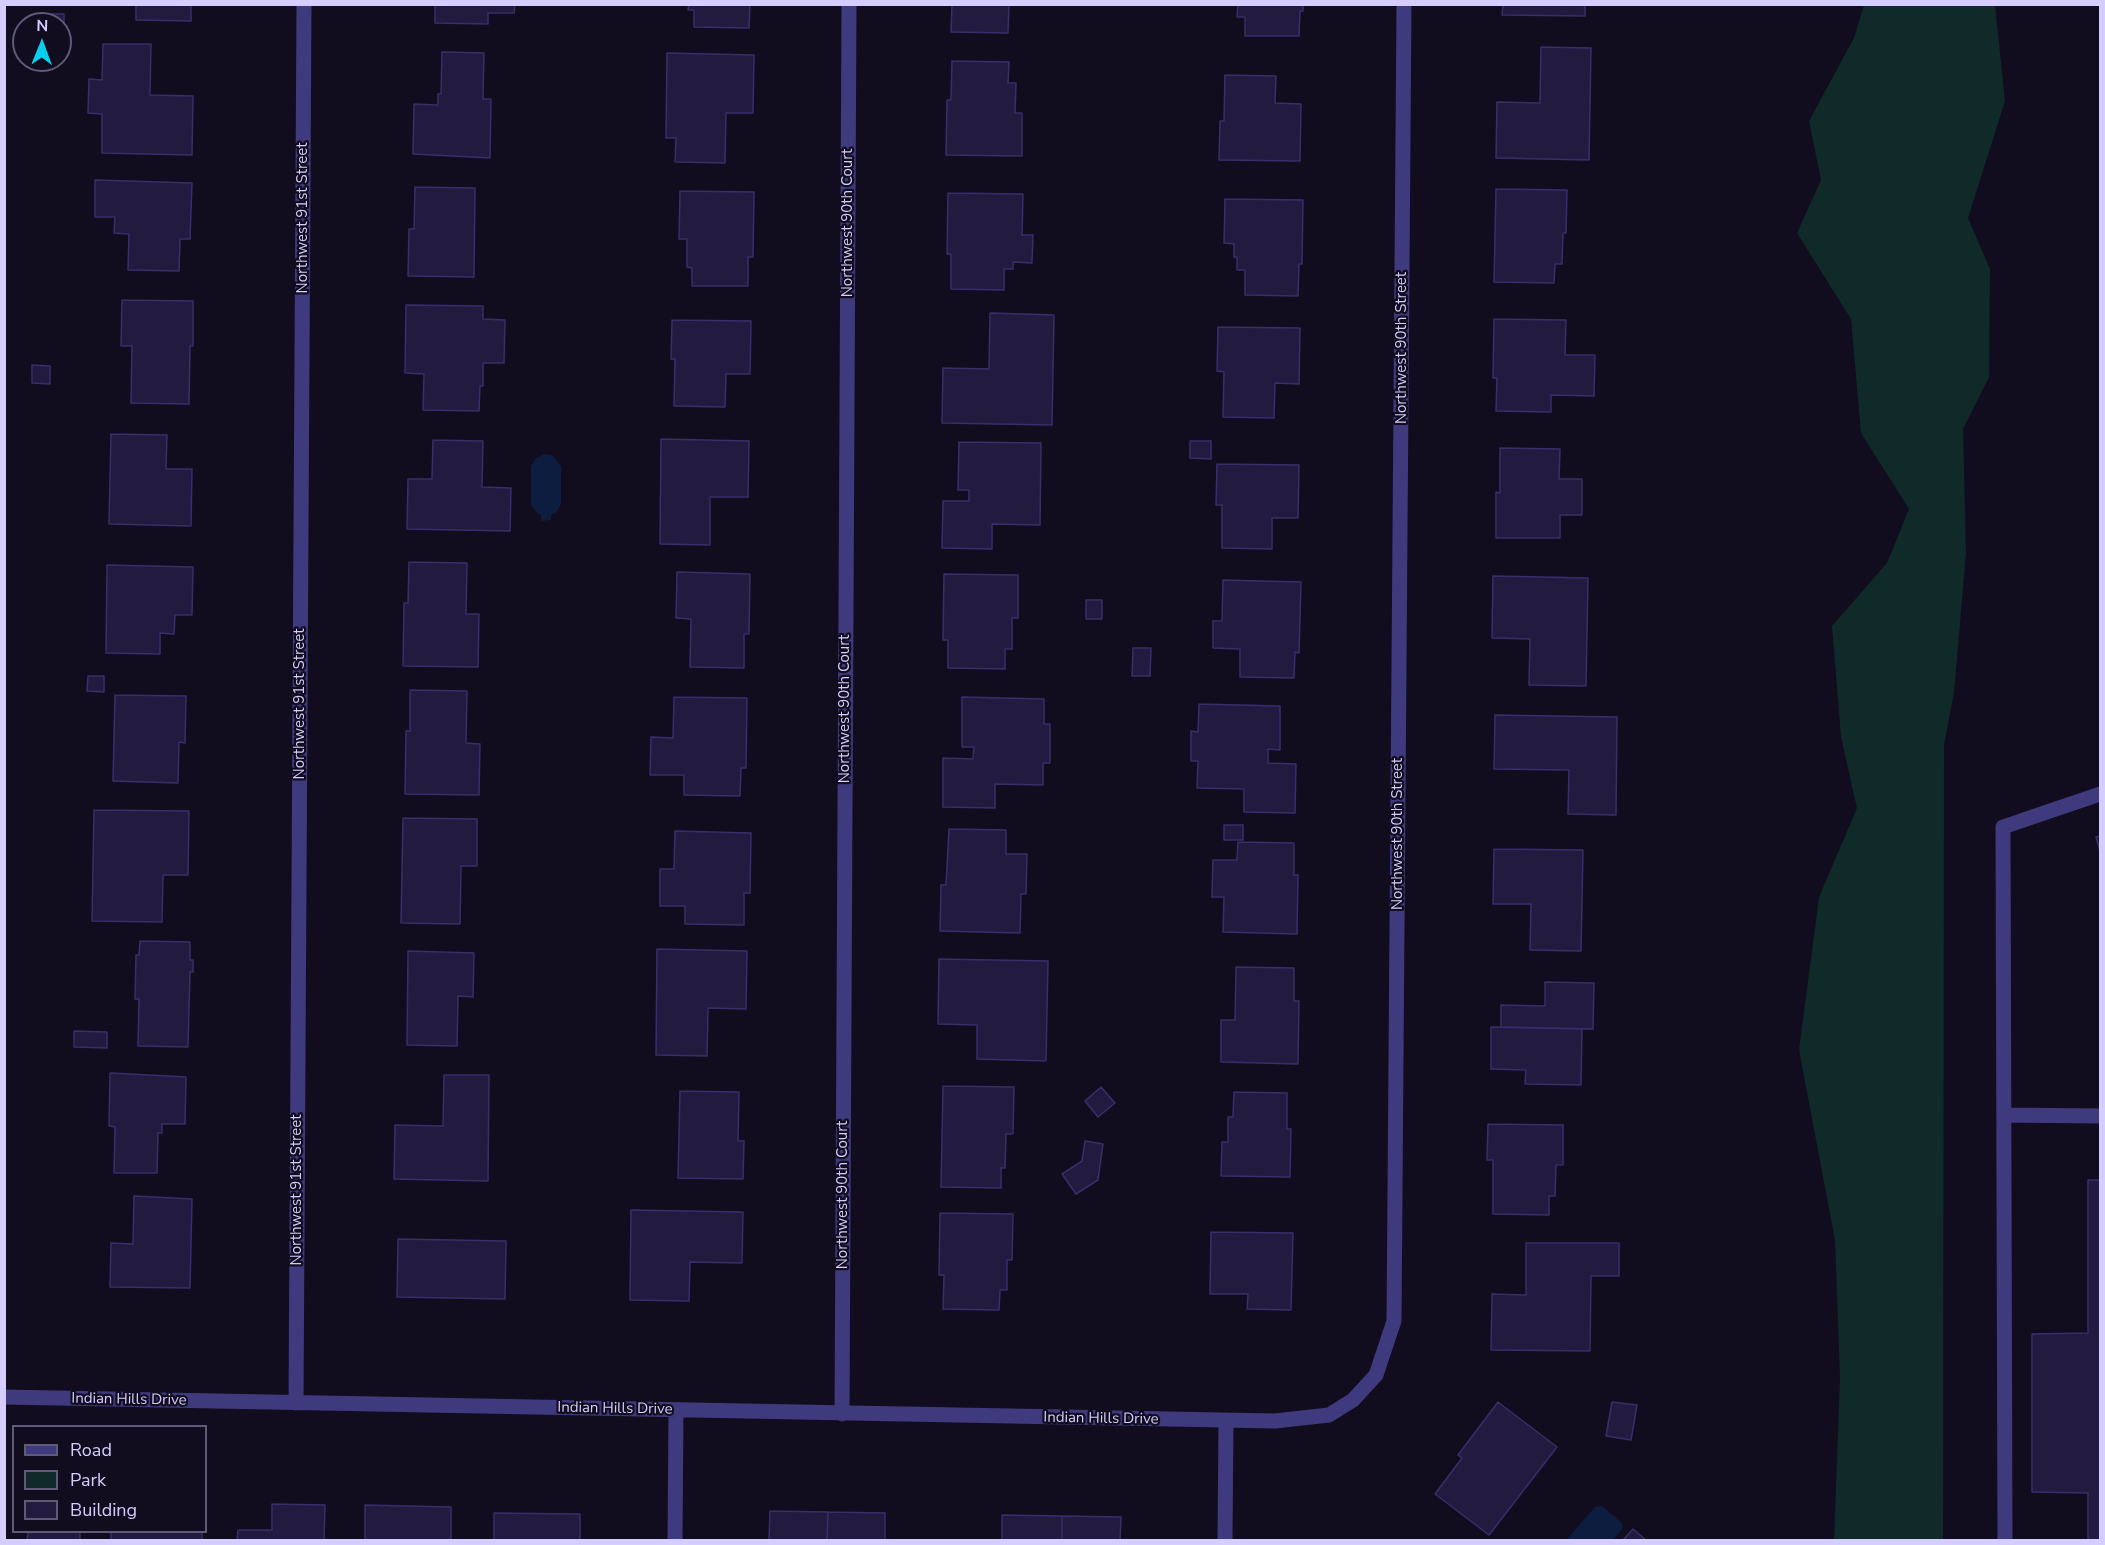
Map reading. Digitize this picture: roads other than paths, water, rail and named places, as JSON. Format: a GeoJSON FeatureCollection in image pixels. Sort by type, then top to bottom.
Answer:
{"type":"FeatureCollection","features":[{"type":"Feature","properties":{"kind":"street","name":"Northwest 91st Street"},"geometry":{"type":"LineString","coordinates":[[296,1403],[304,4]]}},
{"type":"Feature","properties":{"kind":"street","name":"Northwest 90th Court"},"geometry":{"type":"LineString","coordinates":[[842,1414],[849,4]]}},
{"type":"Feature","properties":{"kind":"street","name":"Northwest 90th Street"},"geometry":{"type":"LineString","coordinates":[[1226,1421],[1275,1421],[1329,1415],[1353,1400],[1377,1376],[1395,1321],[1404,4]]}},
{"type":"Feature","properties":{"kind":"street"},"geometry":{"type":"LineString","coordinates":[[2005,1540],[2003,827],[2100,794]]}},
{"type":"Feature","properties":{"kind":"street"},"geometry":{"type":"LineString","coordinates":[[2004,1115],[2100,1116]]}},
{"type":"Feature","properties":{"kind":"street","name":"Indian Hills Drive"},"geometry":{"type":"LineString","coordinates":[[4,1397],[1226,1421]]}},
{"type":"Feature","properties":{"kind":"street"},"geometry":{"type":"LineString","coordinates":[[675,1540],[676,1410]]}},
{"type":"Feature","properties":{"kind":"street"},"geometry":{"type":"LineString","coordinates":[[1225,1540],[1226,1421]]}},
{"type":"Feature","properties":{"kind":"water"},"geometry":{"type":"Polygon","coordinates":[[[545,454],[552,455],[561,466],[561,504],[556,513],[551,515],[551,520],[541,521],[541,515],[531,504],[531,466],[536,458],[545,454]]]}},
{"type":"Feature","properties":{"kind":"water"},"geometry":{"type":"Polygon","coordinates":[[[1602,1506],[1622,1523],[1622,1529],[1613,1540],[1566,1540],[1595,1507],[1602,1506]]]}}]}
